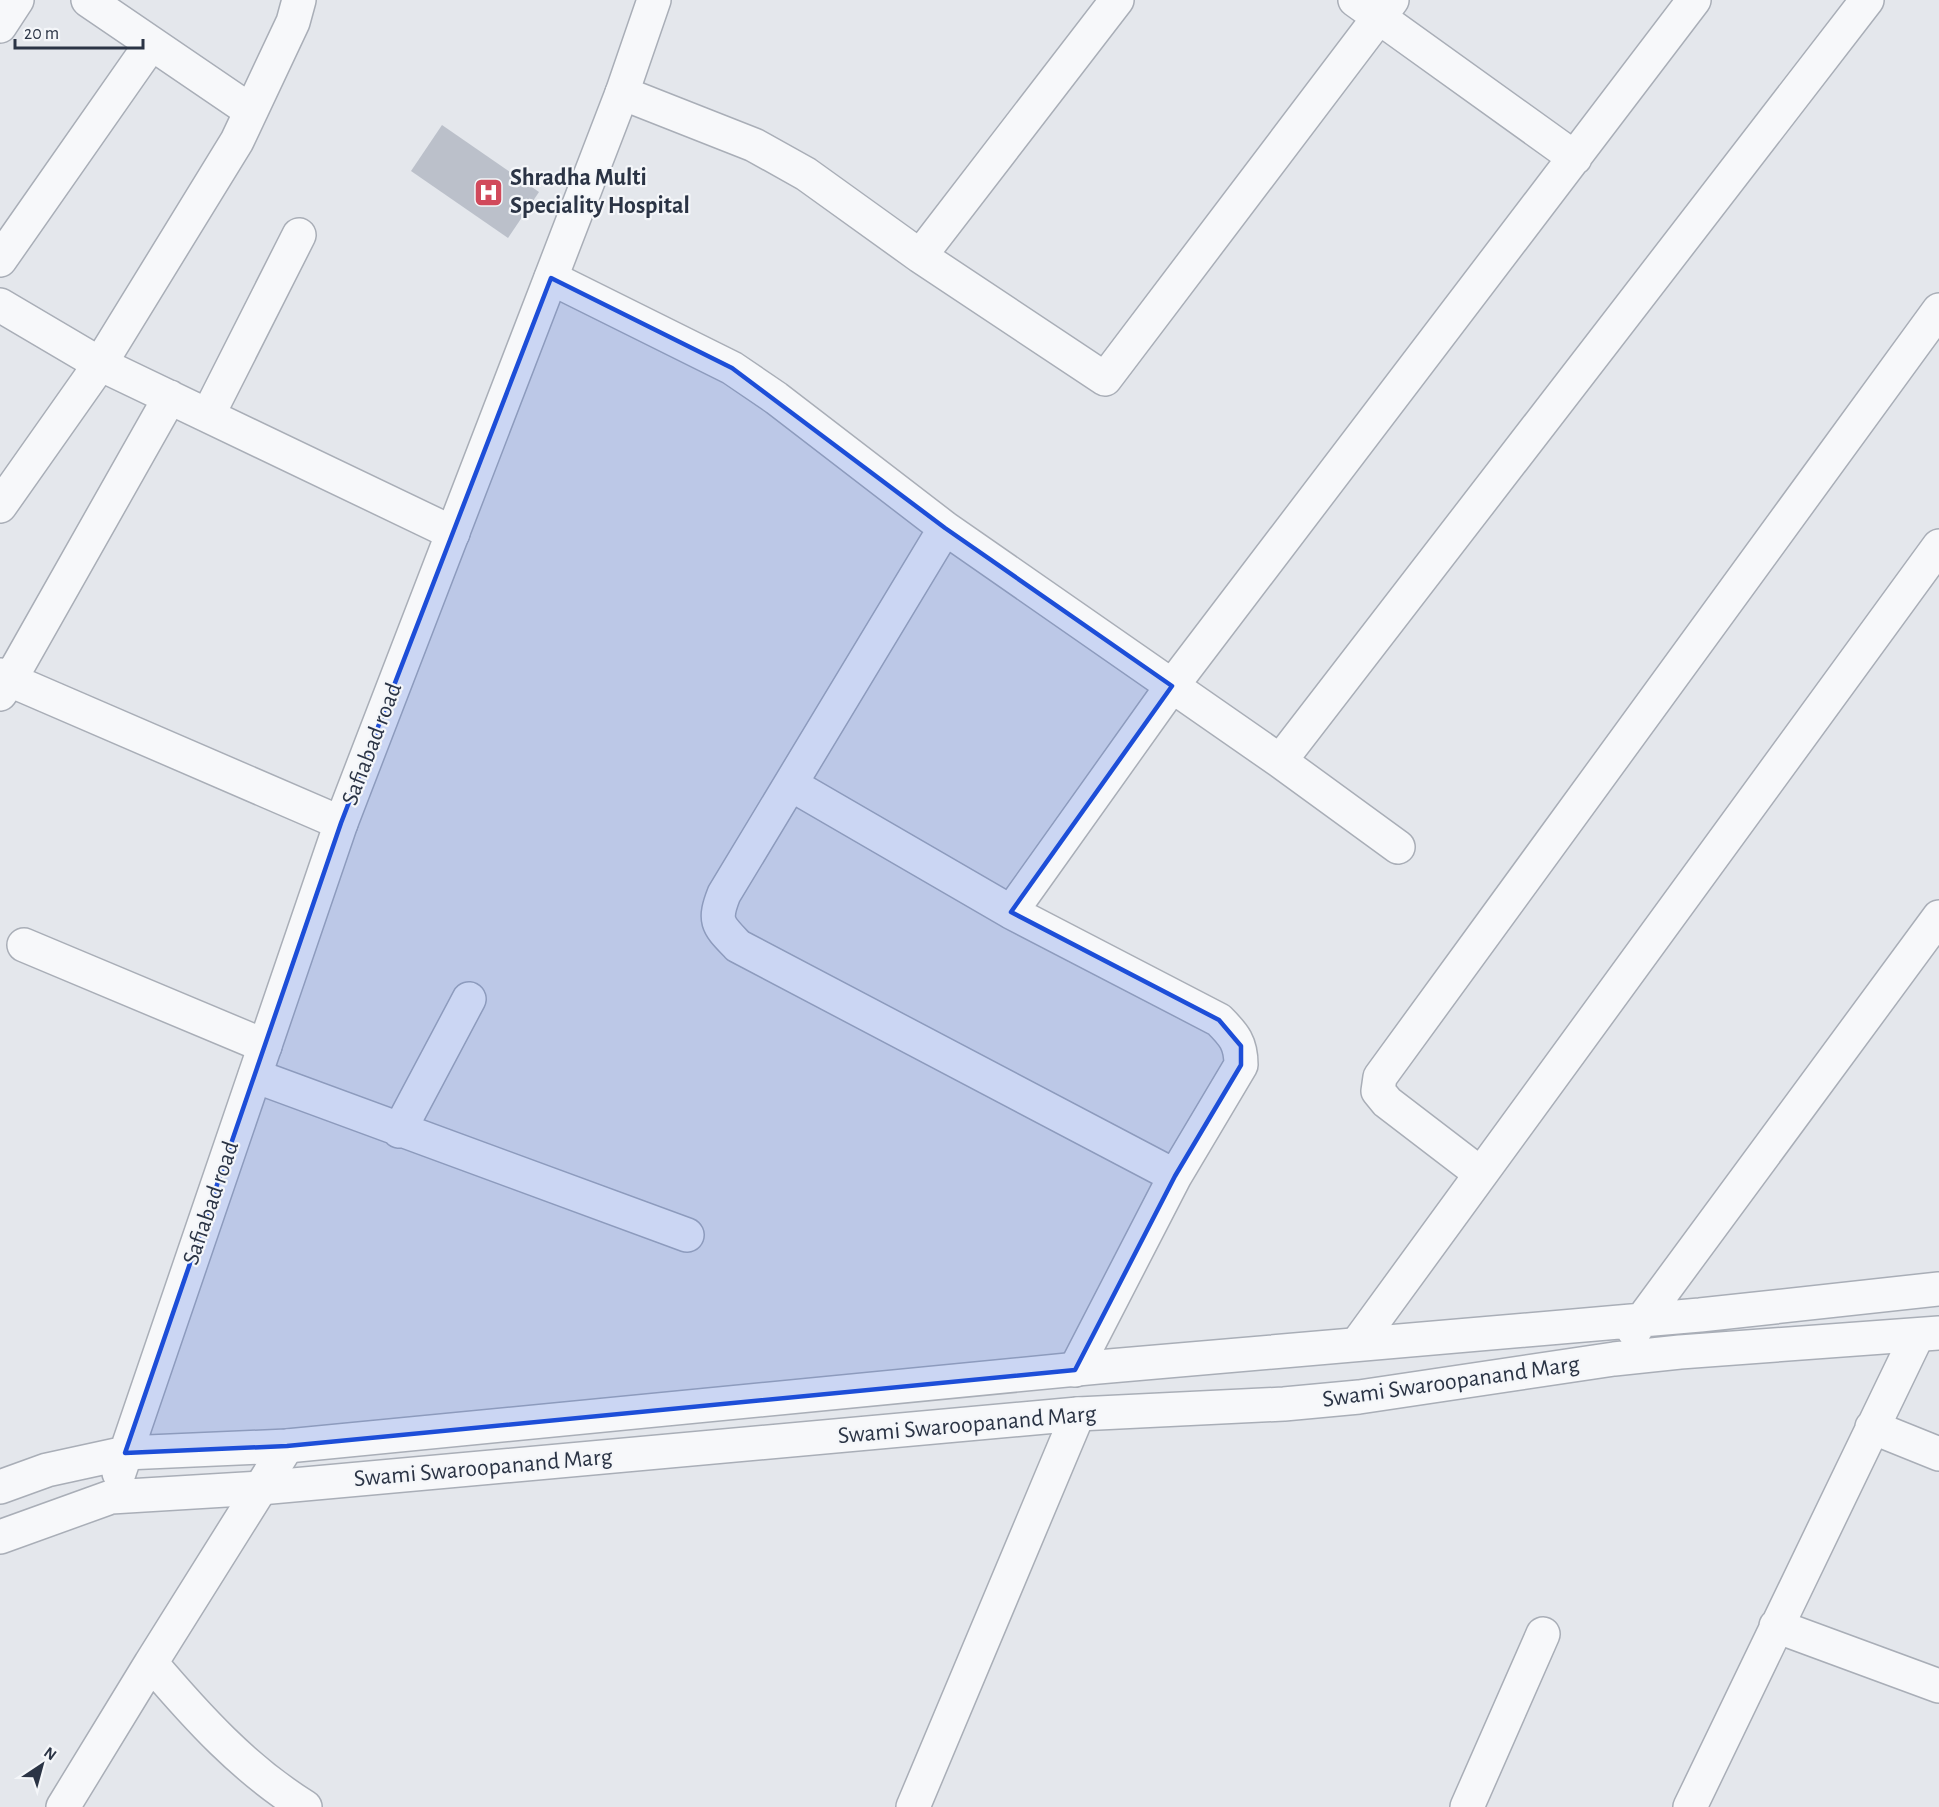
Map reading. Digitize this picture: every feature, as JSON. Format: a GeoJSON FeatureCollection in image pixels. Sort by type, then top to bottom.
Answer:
{"type":"FeatureCollection","features":[{"type":"Feature","properties":{"kind":"street"},"geometry":{"type":"LineString","coordinates":[[0,26],[17,0]]}},
{"type":"Feature","properties":{"kind":"street"},"geometry":{"type":"LineString","coordinates":[[88,0],[251,111]]}},
{"type":"Feature","properties":{"kind":"street"},"geometry":{"type":"LineString","coordinates":[[0,506],[100,364],[237,141],[293,22],[299,0]]}},
{"type":"Feature","properties":{"kind":"street","name":"Safiabad road"},"geometry":{"type":"LineString","coordinates":[[111,1497],[341,823],[622,93],[654,0]]}},
{"type":"Feature","properties":{"kind":"street"},"geometry":{"type":"LineString","coordinates":[[920,256],[1117,0]]}},
{"type":"Feature","properties":{"kind":"street"},"geometry":{"type":"LineString","coordinates":[[1011,912],[1172,686],[1694,0]]}},
{"type":"Feature","properties":{"kind":"street"},"geometry":{"type":"LineString","coordinates":[[1280,761],[1867,0]]}},
{"type":"Feature","properties":{"kind":"street"},"geometry":{"type":"LineString","coordinates":[[622,93],[754,145],[806,174],[920,256],[1105,379],[1375,6],[1575,158]]}},
{"type":"Feature","properties":{"kind":"street"},"geometry":{"type":"LineString","coordinates":[[0,260],[151,44]]}},
{"type":"Feature","properties":{"kind":"street"},"geometry":{"type":"LineString","coordinates":[[208,415],[299,235]]}},
{"type":"Feature","properties":{"kind":"street"},"geometry":{"type":"LineString","coordinates":[[551,278],[732,368],[795,412],[945,528],[1280,761],[1398,847]]}},
{"type":"Feature","properties":{"kind":"street"},"geometry":{"type":"LineString","coordinates":[[0,305],[100,364],[453,533]]}},
{"type":"Feature","properties":{"kind":"street"},"geometry":{"type":"LineString","coordinates":[[1481,1174],[1387,1102],[1378,1091],[1380,1077],[1939,310]]}},
{"type":"Feature","properties":{"kind":"street"},"geometry":{"type":"LineString","coordinates":[[170,397],[3,683],[341,823]]}},
{"type":"Feature","properties":{"kind":"street"},"geometry":{"type":"LineString","coordinates":[[945,528],[792,785],[724,894],[717,913],[720,928],[738,946],[1175,1176]]}},
{"type":"Feature","properties":{"kind":"street"},"geometry":{"type":"LineString","coordinates":[[1357,1344],[1939,546]]}},
{"type":"Feature","properties":{"kind":"street"},"geometry":{"type":"LineString","coordinates":[[792,785],[1011,912],[1219,1020],[1241,1046],[1241,1065],[1175,1176],[1075,1370]]}},
{"type":"Feature","properties":{"kind":"street"},"geometry":{"type":"LineString","coordinates":[[1614,1359],[1939,917]]}},
{"type":"Feature","properties":{"kind":"street"},"geometry":{"type":"LineString","coordinates":[[24,945],[399,1131],[687,1235]]}},
{"type":"Feature","properties":{"kind":"street"},"geometry":{"type":"LineString","coordinates":[[399,1131],[469,999]]}},
{"type":"Feature","properties":{"kind":"street","name":"Swami Swaroopanand Marg"},"geometry":{"type":"LineString","coordinates":[[0,1488],[47,1470],[125,1453],[287,1446],[1075,1370],[1644,1318],[1700,1315],[1939,1289]]}},
{"type":"Feature","properties":{"kind":"street"},"geometry":{"type":"LineString","coordinates":[[1690,1807],[1872,1427],[1928,1335]]}},
{"type":"Feature","properties":{"kind":"street","name":"Swami Swaroopanand Marg"},"geometry":{"type":"LineString","coordinates":[[0,1537],[111,1497],[260,1488],[1078,1414],[1156,1412],[1359,1397],[1614,1359],[1928,1335]]}},
{"type":"Feature","properties":{"kind":"street"},"geometry":{"type":"LineString","coordinates":[[913,1807],[1078,1414]]}},
{"type":"Feature","properties":{"kind":"street"},"geometry":{"type":"LineString","coordinates":[[1872,1427],[1939,1454]]}},
{"type":"Feature","properties":{"kind":"street"},"geometry":{"type":"LineString","coordinates":[[63,1807],[287,1446]]}},
{"type":"Feature","properties":{"kind":"street"},"geometry":{"type":"LineString","coordinates":[[1776,1626],[1939,1686]]}},
{"type":"Feature","properties":{"kind":"street"},"geometry":{"type":"LineString","coordinates":[[1467,1807],[1543,1634]]}},
{"type":"Feature","properties":{"kind":"street"},"geometry":{"type":"LineString","coordinates":[[151,1663],[201,1722],[238,1758],[305,1807]]}},
{"type":"Feature","properties":{"kind":"highlighted area"},"geometry":{"type":"Polygon","coordinates":[[[551,278],[732,368],[945,528],[1172,686],[1011,912],[1219,1020],[1241,1046],[1241,1065],[1175,1176],[1075,1370],[287,1446],[125,1453],[341,823],[551,278]]]}},
{"type":"Feature","properties":{"kind":"building"},"geometry":{"type":"Polygon","coordinates":[[[442,125],[539,192],[508,238],[411,171],[442,125]]]}},
{"type":"Feature","properties":{"kind":"place","name":"Shradha Multi Speciality Hospital"},"geometry":{"type":"Point","coordinates":[489,192]}}]}
